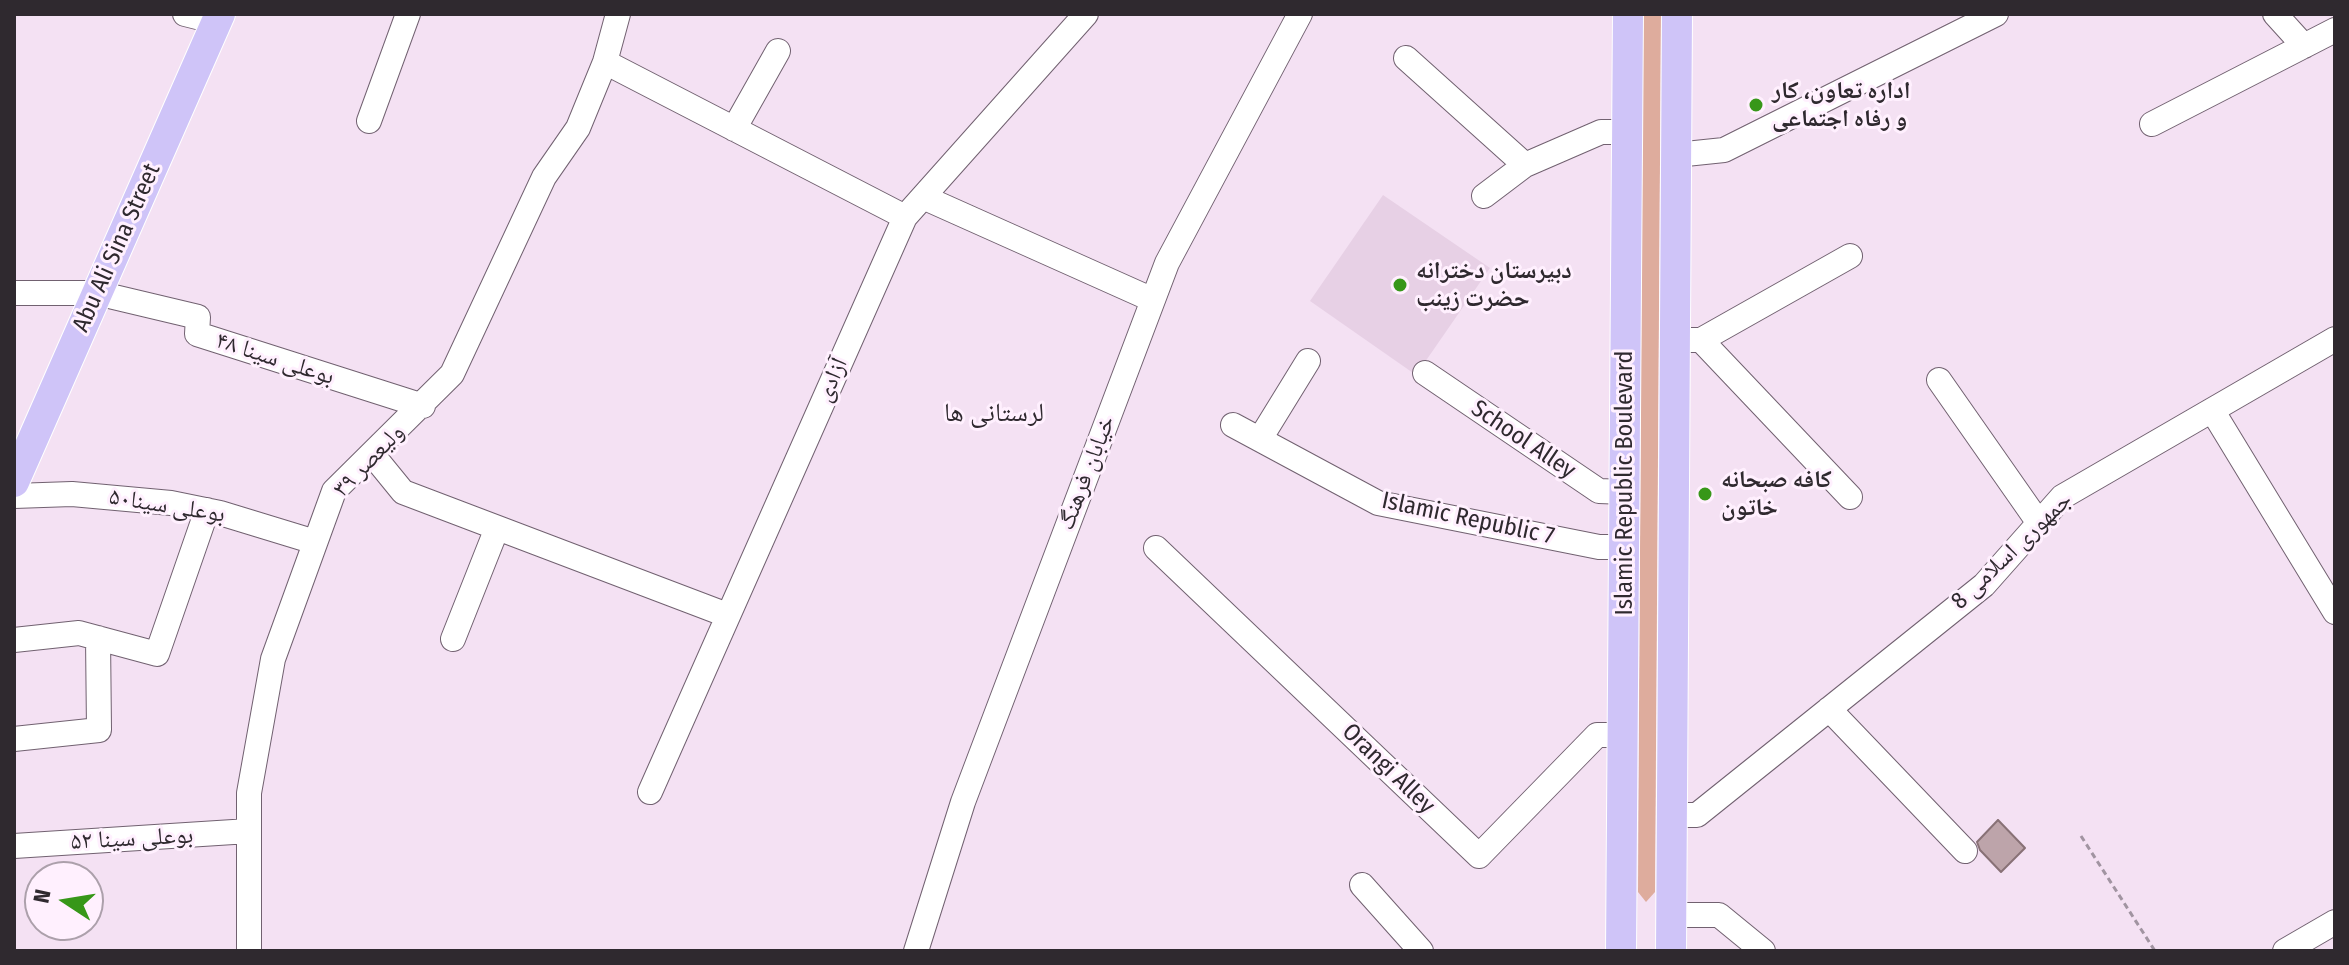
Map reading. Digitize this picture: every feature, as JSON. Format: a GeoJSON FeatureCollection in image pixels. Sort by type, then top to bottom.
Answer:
{"type":"FeatureCollection","features":[{"type":"Feature","properties":{"kind":"main road","name":"Islamic Republic Boulevard"},"geometry":{"type":"LineString","coordinates":[[1621,951],[1628,14]]}},
{"type":"Feature","properties":{"kind":"main road","name":"Islamic Republic Boulevard"},"geometry":{"type":"LineString","coordinates":[[1671,951],[1672,815],[1688,340],[1676,155],[1677,14]]}},
{"type":"Feature","properties":{"kind":"main road","name":"Abu Ali Sina Street"},"geometry":{"type":"LineString","coordinates":[[14,482],[218,18]]}},
{"type":"Feature","properties":{"kind":"main road"},"geometry":{"type":"LineString","coordinates":[[1622,914],[1671,915]]}},
{"type":"Feature","properties":{"kind":"street"},"geometry":{"type":"LineString","coordinates":[[185,14],[218,18]]}},
{"type":"Feature","properties":{"kind":"street"},"geometry":{"type":"LineString","coordinates":[[369,121],[408,14]]}},
{"type":"Feature","properties":{"kind":"street","name":"ولیعصر ۳۹"},"geometry":{"type":"LineString","coordinates":[[249,951],[249,793],[273,659],[334,491],[452,374],[544,177],[578,128],[605,62],[618,14]]}},
{"type":"Feature","properties":{"kind":"street","name":"آزادی"},"geometry":{"type":"LineString","coordinates":[[650,792],[905,217],[1086,14]]}},
{"type":"Feature","properties":{"kind":"street","name":"خیابان فرهنگ"},"geometry":{"type":"LineString","coordinates":[[916,951],[963,802],[1167,263],[1300,14]]}},
{"type":"Feature","properties":{"kind":"street"},"geometry":{"type":"LineString","coordinates":[[1676,155],[1724,150],[1960,22],[1996,14]]}},
{"type":"Feature","properties":{"kind":"street"},"geometry":{"type":"LineString","coordinates":[[2275,14],[2304,46]]}},
{"type":"Feature","properties":{"kind":"street"},"geometry":{"type":"LineString","coordinates":[[2152,124],[2335,30]]}},
{"type":"Feature","properties":{"kind":"street"},"geometry":{"type":"LineString","coordinates":[[734,129],[778,51]]}},
{"type":"Feature","properties":{"kind":"street"},"geometry":{"type":"LineString","coordinates":[[1406,58],[1525,165]]}},
{"type":"Feature","properties":{"kind":"street"},"geometry":{"type":"LineString","coordinates":[[605,62],[905,217]]}},
{"type":"Feature","properties":{"kind":"street"},"geometry":{"type":"LineString","coordinates":[[1484,196],[1525,165],[1601,132],[1627,132]]}},
{"type":"Feature","properties":{"kind":"street"},"geometry":{"type":"LineString","coordinates":[[925,198],[1153,300]]}},
{"type":"Feature","properties":{"kind":"street"},"geometry":{"type":"LineString","coordinates":[[1850,256],[1688,340],[1850,497]]}},
{"type":"Feature","properties":{"kind":"street"},"geometry":{"type":"LineString","coordinates":[[14,293],[97,293]]}},
{"type":"Feature","properties":{"kind":"street","name":"بوعلی سینا ۴۸"},"geometry":{"type":"LineString","coordinates":[[97,293],[198,317],[197,334],[423,406]]}},
{"type":"Feature","properties":{"kind":"street","name":"جمهوری اسلامی 8"},"geometry":{"type":"LineString","coordinates":[[1672,815],[1697,815],[1984,585],[2062,497],[2335,339]]}},
{"type":"Feature","properties":{"kind":"street"},"geometry":{"type":"LineString","coordinates":[[1260,439],[1308,361]]}},
{"type":"Feature","properties":{"kind":"street","name":"School Alley"},"geometry":{"type":"LineString","coordinates":[[1425,373],[1599,491],[1625,492]]}},
{"type":"Feature","properties":{"kind":"street"},"geometry":{"type":"LineString","coordinates":[[1939,380],[2039,523]]}},
{"type":"Feature","properties":{"kind":"street"},"geometry":{"type":"LineString","coordinates":[[2212,410],[2335,612]]}},
{"type":"Feature","properties":{"kind":"street","name":"Islamic Republic 7"},"geometry":{"type":"LineString","coordinates":[[1233,425],[1378,503],[1599,547],[1624,547]]}},
{"type":"Feature","properties":{"kind":"street"},"geometry":{"type":"LineString","coordinates":[[372,454],[403,492],[727,615]]}},
{"type":"Feature","properties":{"kind":"street","name":"بوعلی سینا۵۰"},"geometry":{"type":"LineString","coordinates":[[14,496],[122,497],[207,510],[315,542]]}},
{"type":"Feature","properties":{"kind":"street"},"geometry":{"type":"LineString","coordinates":[[14,640],[79,633],[157,654],[207,510]]}},
{"type":"Feature","properties":{"kind":"street"},"geometry":{"type":"LineString","coordinates":[[453,639],[497,528]]}},
{"type":"Feature","properties":{"kind":"street","name":"Orangi Alley"},"geometry":{"type":"LineString","coordinates":[[1156,548],[1479,856],[1597,735],[1623,735]]}},
{"type":"Feature","properties":{"kind":"street"},"geometry":{"type":"LineString","coordinates":[[14,739],[99,730],[98,638]]}},
{"type":"Feature","properties":{"kind":"street"},"geometry":{"type":"LineString","coordinates":[[1829,709],[1965,851]]}},
{"type":"Feature","properties":{"kind":"street","name":"بوعلی سینا ۵۲"},"geometry":{"type":"LineString","coordinates":[[14,846],[249,831]]}},
{"type":"Feature","properties":{"kind":"street"},"geometry":{"type":"LineString","coordinates":[[1362,885],[1421,951]]}},
{"type":"Feature","properties":{"kind":"street"},"geometry":{"type":"LineString","coordinates":[[1671,915],[1719,915],[1763,951]]}},
{"type":"Feature","properties":{"kind":"street"},"geometry":{"type":"LineString","coordinates":[[2285,951],[2335,922]]}},
{"type":"Feature","properties":{"kind":"path"},"geometry":{"type":"LineString","coordinates":[[2081,836],[2155,951]]}},
{"type":"Feature","properties":{"kind":"shaded area"},"geometry":{"type":"Polygon","coordinates":[[[1643,14],[1661,14],[1655,892],[1646,902],[1638,892],[1643,14]]]}},
{"type":"Feature","properties":{"kind":"shaded area","name":"دبیرستان دخترانه حضرت زینب"},"geometry":{"type":"Polygon","coordinates":[[[1383,195],[1490,268],[1416,375],[1310,301],[1383,195]]]}},
{"type":"Feature","properties":{"kind":"building"},"geometry":{"type":"Polygon","coordinates":[[[1998,820],[2025,848],[2001,872],[1980,850],[1977,842],[1998,820]]]}},
{"type":"Feature","properties":{"kind":"place","name":"اداره تعاون، کار و رفاه اجتماعی"},"geometry":{"type":"Point","coordinates":[1756,105]}},
{"type":"Feature","properties":{"kind":"place","name":"دبیرستان دخترانه حضرت زینب"},"geometry":{"type":"Point","coordinates":[1400,285]}},
{"type":"Feature","properties":{"kind":"place","name":"کافه صبحانه خاتون"},"geometry":{"type":"Point","coordinates":[1705,494]}},
{"type":"Feature","properties":{"kind":"district","name":"لرستانی ها"},"geometry":{"type":"Point","coordinates":[994,414]}}]}
